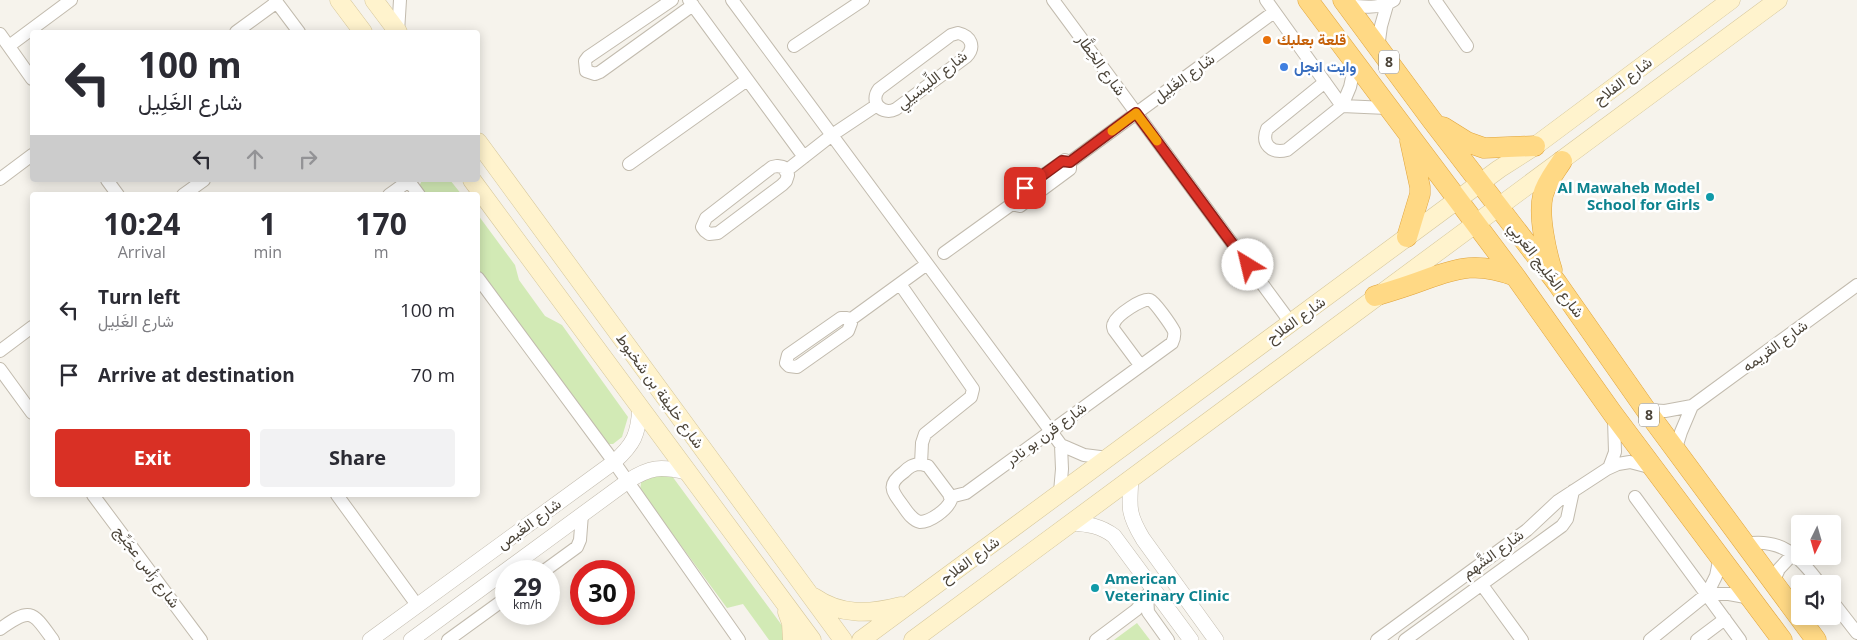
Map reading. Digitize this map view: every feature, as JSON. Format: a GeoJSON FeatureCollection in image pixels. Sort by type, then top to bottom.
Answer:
{"type":"FeatureCollection","features":[{"type":"Feature","properties":{"kind":"highway","name":"شارع الخَلِيج العَربِي"},"geometry":{"type":"LineString","coordinates":[[1308,0],[1387,108],[1409,134],[1458,200],[1613,414],[1782,640]]}},
{"type":"Feature","properties":{"kind":"highway","name":"شارع الخَلِيج العَربِي"},"geometry":{"type":"LineString","coordinates":[[1345,3],[1557,283],[1646,410],[1816,640]]}},
{"type":"Feature","properties":{"kind":"highway"},"geometry":{"type":"LineString","coordinates":[[1431,119],[1478,147],[1491,149],[1535,146]]}},
{"type":"Feature","properties":{"kind":"highway"},"geometry":{"type":"LineString","coordinates":[[1407,237],[1417,207],[1420,187],[1409,134]]}},
{"type":"Feature","properties":{"kind":"highway"},"geometry":{"type":"LineString","coordinates":[[1557,283],[1545,246],[1541,203],[1545,190],[1562,161]]}},
{"type":"Feature","properties":{"kind":"highway"},"geometry":{"type":"LineString","coordinates":[[1375,296],[1453,270],[1468,267],[1489,268],[1514,276]]}},
{"type":"Feature","properties":{"kind":"main road"},"geometry":{"type":"LineString","coordinates":[[339,0],[362,30]]}},
{"type":"Feature","properties":{"kind":"main road"},"geometry":{"type":"LineString","coordinates":[[374,0],[396,30]]}},
{"type":"Feature","properties":{"kind":"main road","name":"شارع الفلاح"},"geometry":{"type":"LineString","coordinates":[[861,640],[1480,183],[1535,146],[1730,0]]}},
{"type":"Feature","properties":{"kind":"main road","name":"شارع الفلاح"},"geometry":{"type":"LineString","coordinates":[[913,640],[926,634],[1375,296],[1562,161],[1778,0]]}},
{"type":"Feature","properties":{"kind":"main road","name":"شارع خليفة بن شخبوط"},"geometry":{"type":"LineString","coordinates":[[480,145],[843,640]]}},
{"type":"Feature","properties":{"kind":"main road","name":"شارع خليفة بن شخبوط"},"geometry":{"type":"LineString","coordinates":[[473,182],[812,640]]}},
{"type":"Feature","properties":{"kind":"main road"},"geometry":{"type":"LineString","coordinates":[[807,592],[832,607],[846,611],[872,612],[909,605]]}},
{"type":"Feature","properties":{"kind":"main road"},"geometry":{"type":"LineString","coordinates":[[786,606],[791,623],[792,640]]}},
{"type":"Feature","properties":{"kind":"street"},"geometry":{"type":"LineString","coordinates":[[31,30],[71,0]]}},
{"type":"Feature","properties":{"kind":"street"},"geometry":{"type":"LineString","coordinates":[[398,30],[400,0]]}},
{"type":"Feature","properties":{"kind":"street"},"geometry":{"type":"LineString","coordinates":[[672,0],[588,57],[584,66],[586,71],[595,74],[600,72],[691,2],[804,157]]}},
{"type":"Feature","properties":{"kind":"street"},"geometry":{"type":"LineString","coordinates":[[732,0],[1061,445],[1084,455],[1108,458]]}},
{"type":"Feature","properties":{"kind":"street"},"geometry":{"type":"LineString","coordinates":[[794,46],[863,0]]}},
{"type":"Feature","properties":{"kind":"street","name":"شارع الخِطَّار"},"geometry":{"type":"LineString","coordinates":[[1053,0],[1291,323]]}},
{"type":"Feature","properties":{"kind":"street"},"geometry":{"type":"LineString","coordinates":[[1266,0],[1342,106]]}},
{"type":"Feature","properties":{"kind":"street"},"geometry":{"type":"LineString","coordinates":[[1435,0],[1467,46]]}},
{"type":"Feature","properties":{"kind":"street"},"geometry":{"type":"LineString","coordinates":[[239,30],[276,1],[298,30]]}},
{"type":"Feature","properties":{"kind":"street"},"geometry":{"type":"LineString","coordinates":[[1345,3],[1368,7],[1391,2]]}},
{"type":"Feature","properties":{"kind":"street"},"geometry":{"type":"LineString","coordinates":[[1378,48],[1382,26],[1391,2]]}},
{"type":"Feature","properties":{"kind":"street","name":"شارع الغَلِيل"},"geometry":{"type":"LineString","coordinates":[[944,253],[1012,204],[1020,206],[1056,180],[1070,169],[1070,162],[1274,12]]}},
{"type":"Feature","properties":{"kind":"street"},"geometry":{"type":"LineString","coordinates":[[9,46],[30,30]]}},
{"type":"Feature","properties":{"kind":"street"},"geometry":{"type":"LineString","coordinates":[[0,34],[30,75]]}},
{"type":"Feature","properties":{"kind":"street","name":"شارع اللِّيسَيلِي"},"geometry":{"type":"LineString","coordinates":[[965,34],[970,39],[972,45],[971,52],[966,57],[896,109],[888,112],[883,111],[877,105],[875,97],[879,89],[951,35],[965,34]]}},
{"type":"Feature","properties":{"kind":"street"},"geometry":{"type":"LineString","coordinates":[[1325,82],[1266,129],[1264,135],[1268,147],[1274,150],[1286,150],[1342,106],[1350,86],[1355,64]]}},
{"type":"Feature","properties":{"kind":"street"},"geometry":{"type":"LineString","coordinates":[[629,164],[747,80]]}},
{"type":"Feature","properties":{"kind":"street","name":"شارع اللِّيسَيلِي"},"geometry":{"type":"LineString","coordinates":[[786,171],[832,135],[877,105]]}},
{"type":"Feature","properties":{"kind":"street"},"geometry":{"type":"LineString","coordinates":[[1342,106],[1387,108]]}},
{"type":"Feature","properties":{"kind":"street"},"geometry":{"type":"LineString","coordinates":[[0,180],[30,157]]}},
{"type":"Feature","properties":{"kind":"street","name":"شارع اللِّيسَيلِي"},"geometry":{"type":"LineString","coordinates":[[783,167],[786,171],[788,175],[782,185],[718,232],[714,234],[705,231],[703,222],[706,218],[772,168],[783,167]]}},
{"type":"Feature","properties":{"kind":"street"},"geometry":{"type":"LineString","coordinates":[[187,192],[201,182]]}},
{"type":"Feature","properties":{"kind":"street"},"geometry":{"type":"LineString","coordinates":[[393,192],[406,182]]}},
{"type":"Feature","properties":{"kind":"street"},"geometry":{"type":"LineString","coordinates":[[850,320],[927,264]]}},
{"type":"Feature","properties":{"kind":"street"},"geometry":{"type":"LineString","coordinates":[[480,281],[507,320],[628,481],[738,640]]}},
{"type":"Feature","properties":{"kind":"street"},"geometry":{"type":"LineString","coordinates":[[900,284],[973,389],[971,397],[925,434],[922,443],[921,464],[928,466],[950,497]]}},
{"type":"Feature","properties":{"kind":"street","name":"شارع القريمه"},"geometry":{"type":"LineString","coordinates":[[1646,410],[1665,411],[1692,406],[1857,285]]}},
{"type":"Feature","properties":{"kind":"street","name":"شارع قرن بو نادر"},"geometry":{"type":"LineString","coordinates":[[921,464],[912,465],[894,478],[892,486],[893,493],[912,518],[920,522],[927,521],[949,505],[950,497],[966,493],[1172,343],[1174,336],[1172,329],[1154,302],[1148,300],[1140,301],[1116,319],[1113,324],[1114,330],[1140,365]]}},
{"type":"Feature","properties":{"kind":"street"},"geometry":{"type":"LineString","coordinates":[[838,319],[850,320],[851,326],[848,331],[797,367],[793,368],[786,363],[788,355],[838,319]]}},
{"type":"Feature","properties":{"kind":"street"},"geometry":{"type":"LineString","coordinates":[[0,351],[30,328]]}},
{"type":"Feature","properties":{"kind":"street"},"geometry":{"type":"LineString","coordinates":[[0,369],[30,410]]}},
{"type":"Feature","properties":{"kind":"street"},"geometry":{"type":"LineString","coordinates":[[1676,451],[1681,432],[1692,406]]}},
{"type":"Feature","properties":{"kind":"street","name":"شارع الغَيص"},"geometry":{"type":"LineString","coordinates":[[370,640],[614,462],[627,450],[635,438],[639,425],[640,408]]}},
{"type":"Feature","properties":{"kind":"street"},"geometry":{"type":"LineString","coordinates":[[1609,468],[1616,452],[1613,414]]}},
{"type":"Feature","properties":{"kind":"street"},"geometry":{"type":"LineString","coordinates":[[1060,492],[1062,469],[1061,445]]}},
{"type":"Feature","properties":{"kind":"street","name":"شارع الشَّهم"},"geometry":{"type":"LineString","coordinates":[[1378,640],[1527,530],[1552,506],[1609,468],[1630,462],[1654,468]]}},
{"type":"Feature","properties":{"kind":"street","name":"شارع الغَيص"},"geometry":{"type":"LineString","coordinates":[[411,640],[642,472],[656,468],[670,468],[686,472]]}},
{"type":"Feature","properties":{"kind":"street"},"geometry":{"type":"LineString","coordinates":[[1131,479],[1129,501],[1133,522],[1143,539],[1216,640]]}},
{"type":"Feature","properties":{"kind":"street"},"geometry":{"type":"LineString","coordinates":[[1405,640],[1559,529],[1565,523],[1573,491]]}},
{"type":"Feature","properties":{"kind":"street","name":"شارع رَأس عجَيِّج"},"geometry":{"type":"LineString","coordinates":[[95,497],[201,640]]}},
{"type":"Feature","properties":{"kind":"street"},"geometry":{"type":"LineString","coordinates":[[337,497],[417,605]]}},
{"type":"Feature","properties":{"kind":"street"},"geometry":{"type":"LineString","coordinates":[[1635,497],[1740,640]]}},
{"type":"Feature","properties":{"kind":"street"},"geometry":{"type":"LineString","coordinates":[[1552,506],[1561,510],[1564,514],[1565,523]]}},
{"type":"Feature","properties":{"kind":"street"},"geometry":{"type":"LineString","coordinates":[[559,560],[577,547],[581,536],[582,514]]}},
{"type":"Feature","properties":{"kind":"street"},"geometry":{"type":"LineString","coordinates":[[1072,523],[1092,525],[1108,531],[1114,536],[1190,640]]}},
{"type":"Feature","properties":{"kind":"street"},"geometry":{"type":"LineString","coordinates":[[1744,544],[1760,542],[1781,547],[1791,552]]}},
{"type":"Feature","properties":{"kind":"street"},"geometry":{"type":"LineString","coordinates":[[1650,640],[1706,594],[1716,576],[1720,556]]}},
{"type":"Feature","properties":{"kind":"street"},"geometry":{"type":"LineString","coordinates":[[1773,582],[1779,569],[1791,557]]}},
{"type":"Feature","properties":{"kind":"street"},"geometry":{"type":"LineString","coordinates":[[1805,565],[1813,575]]}},
{"type":"Feature","properties":{"kind":"street"},"geometry":{"type":"LineString","coordinates":[[1148,582],[1148,612],[1163,640]]}},
{"type":"Feature","properties":{"kind":"street"},"geometry":{"type":"LineString","coordinates":[[1482,585],[1522,640]]}},
{"type":"Feature","properties":{"kind":"street"},"geometry":{"type":"LineString","coordinates":[[1706,594],[1729,594],[1751,598]]}},
{"type":"Feature","properties":{"kind":"street"},"geometry":{"type":"LineString","coordinates":[[1096,640],[1136,610],[1147,598]]}},
{"type":"Feature","properties":{"kind":"street"},"geometry":{"type":"LineString","coordinates":[[448,640],[466,635],[495,608]]}},
{"type":"Feature","properties":{"kind":"street"},"geometry":{"type":"LineString","coordinates":[[1841,613],[1857,633]]}},
{"type":"Feature","properties":{"kind":"street"},"geometry":{"type":"LineString","coordinates":[[0,629],[17,617],[30,615],[38,619],[53,640]]}},
{"type":"Feature","properties":{"kind":"street"},"geometry":{"type":"LineString","coordinates":[[1697,640],[1725,619]]}},
{"type":"Feature","properties":{"kind":"green space"},"geometry":{"type":"Polygon","coordinates":[[[421,182],[452,182],[460,192],[420,192],[418,189],[421,182]]]}},
{"type":"Feature","properties":{"kind":"green space"},"geometry":{"type":"Polygon","coordinates":[[[480,218],[515,265],[519,280],[545,316],[562,325],[628,417],[622,437],[613,444],[607,444],[480,274],[480,218]]]}},
{"type":"Feature","properties":{"kind":"green space"},"geometry":{"type":"Polygon","coordinates":[[[654,473],[672,476],[786,631],[786,640],[769,640],[743,604],[727,608],[640,490],[642,477],[654,473]]]}},
{"type":"Feature","properties":{"kind":"green space"},"geometry":{"type":"Polygon","coordinates":[[[1137,623],[1150,640],[1114,640],[1137,623]]]}},
{"type":"Feature","properties":{"kind":"slow traffic"},"geometry":{"type":"LineString","coordinates":[[1112,131],[1136,113],[1157,141]]}},
{"type":"Feature","properties":{"kind":"place","name":"قلعة بعلبك"},"geometry":{"type":"Point","coordinates":[1267,40]}},
{"type":"Feature","properties":{"kind":"place","name":"وايت انجل"},"geometry":{"type":"Point","coordinates":[1284,67]}},
{"type":"Feature","properties":{"kind":"place","name":"Al Mawaheb Model School for Girls"},"geometry":{"type":"Point","coordinates":[1710,197]}},
{"type":"Feature","properties":{"kind":"place","name":"American Veterinary Clinic"},"geometry":{"type":"Point","coordinates":[1095,588]}},
{"type":"Feature","properties":{"kind":"route"},"geometry":{"type":"LineString","coordinates":[[1025,188],[1062,161],[1068,160],[1070,162],[1136,113],[1248,265]]}}]}
